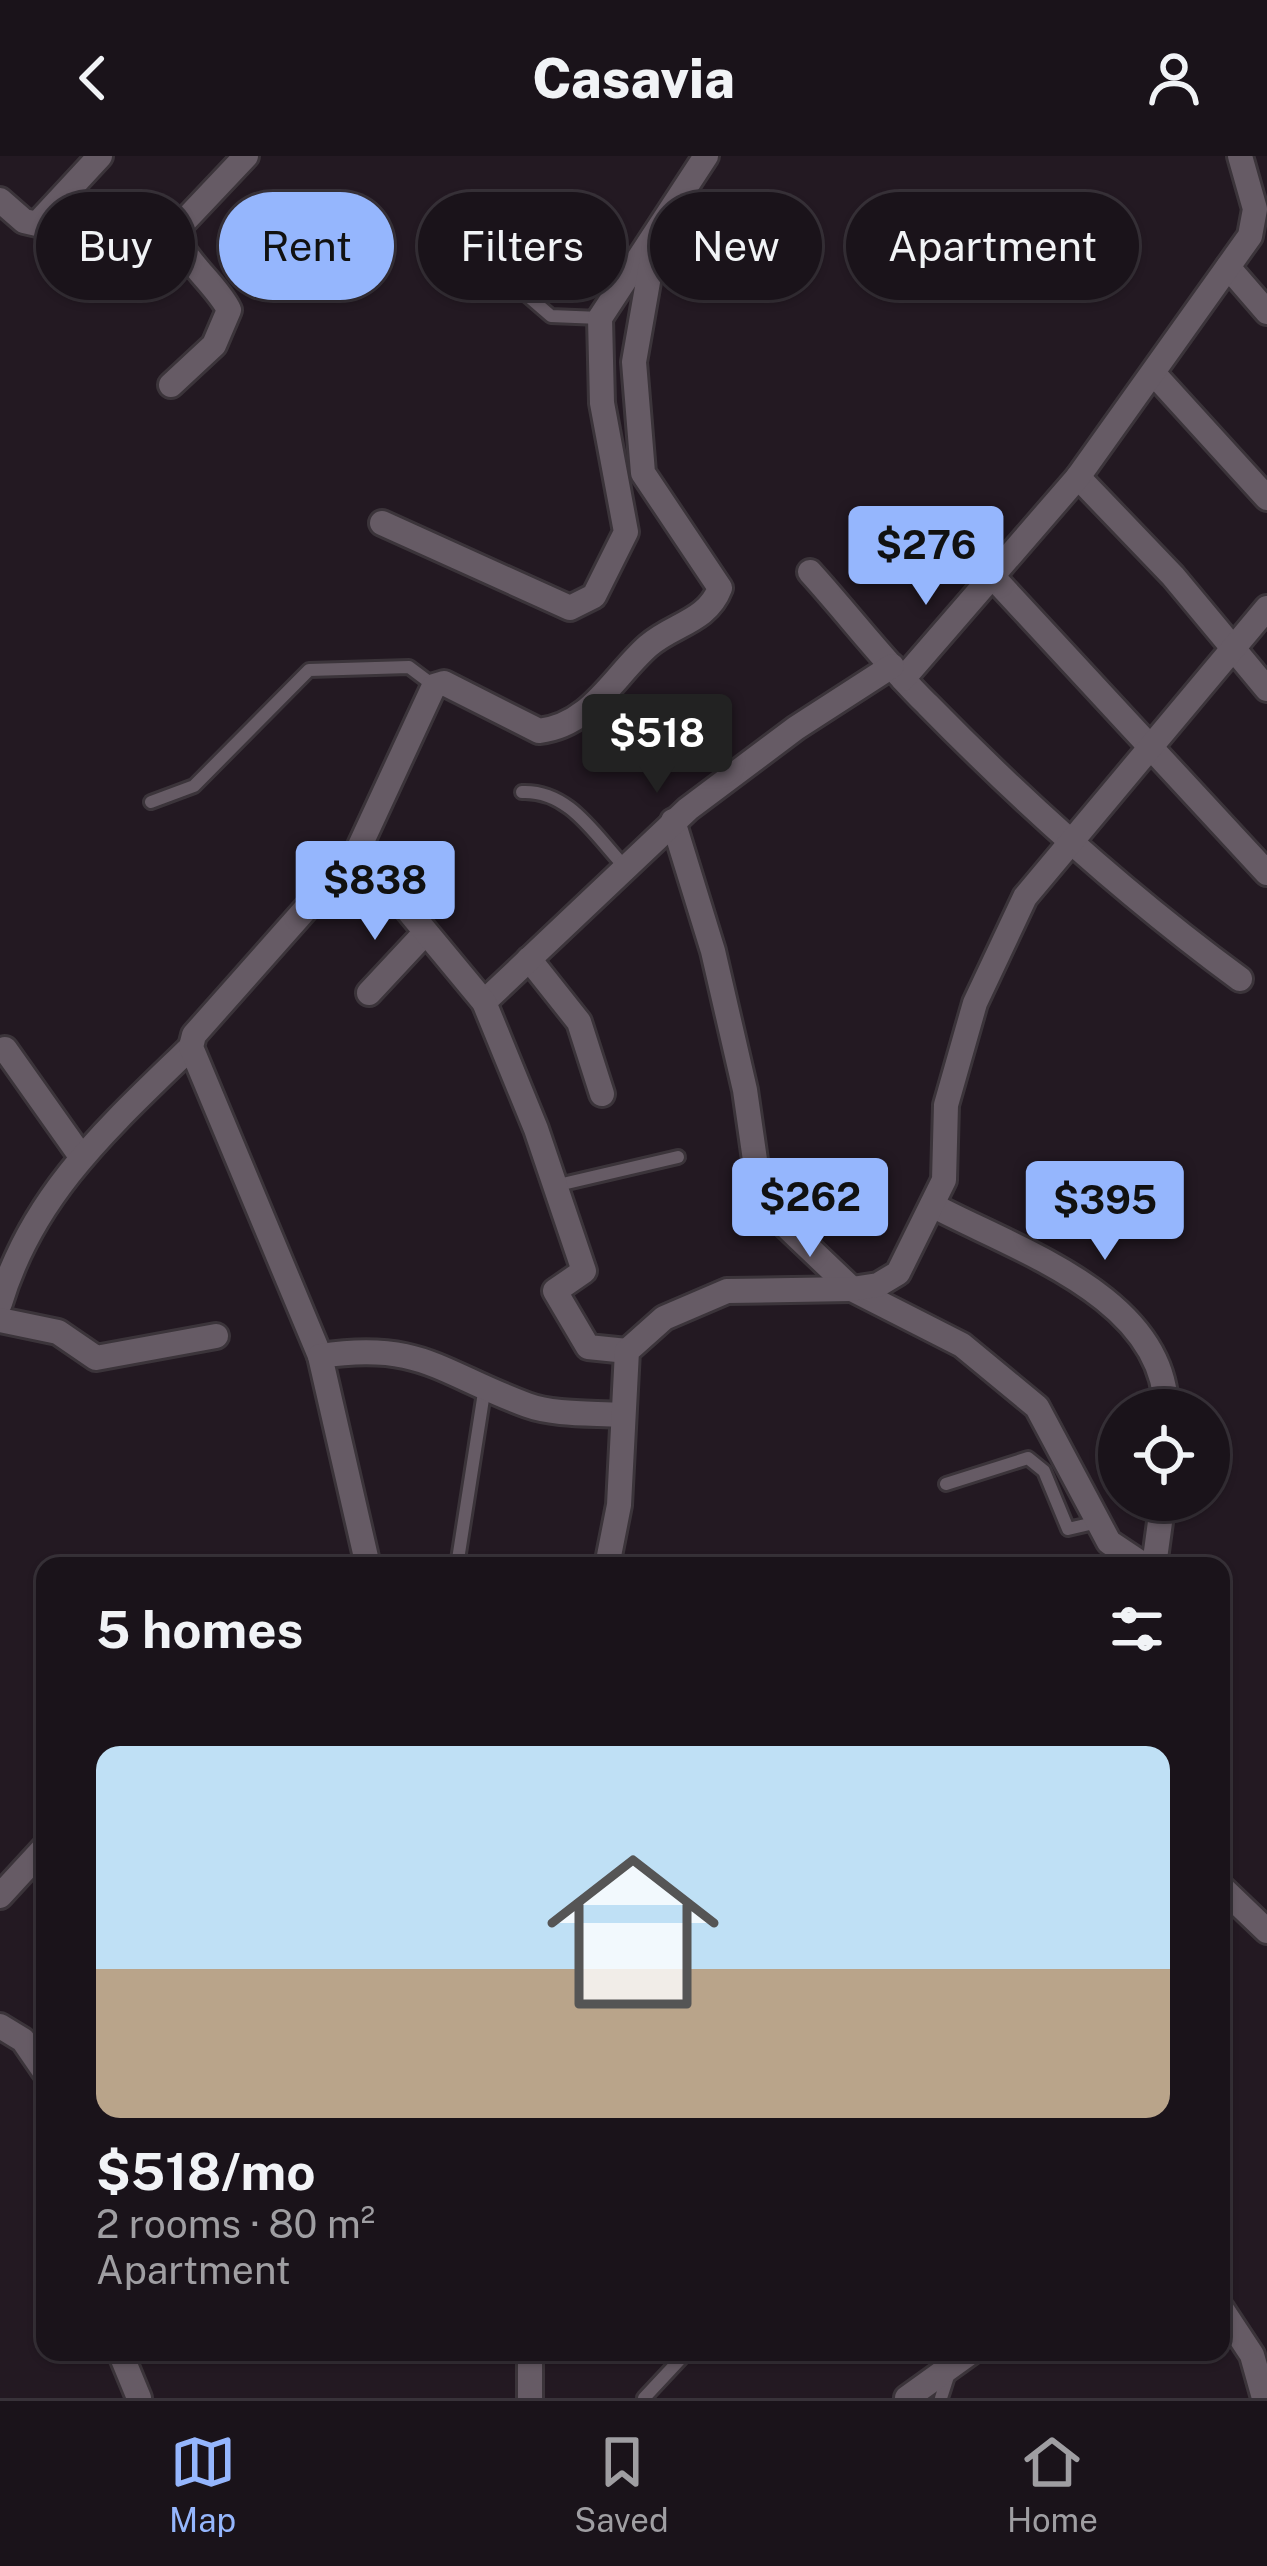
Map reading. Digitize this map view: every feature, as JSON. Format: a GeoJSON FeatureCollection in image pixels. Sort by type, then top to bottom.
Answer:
{"type":"FeatureCollection","features":[{"type":"Feature","properties":{"kind":"street"},"geometry":{"type":"LineString","coordinates":[[0,200],[24,221],[38,224],[100,156]]}},
{"type":"Feature","properties":{"kind":"street"},"geometry":{"type":"LineString","coordinates":[[172,385],[214,345],[229,310],[221,292],[177,243],[176,230],[246,156]]}},
{"type":"Feature","properties":{"kind":"street"},"geometry":{"type":"LineString","coordinates":[[684,192],[706,156]]}},
{"type":"Feature","properties":{"kind":"street"},"geometry":{"type":"LineString","coordinates":[[484,1002],[674,821],[796,728],[898,672],[993,577],[1078,477],[1155,375],[1250,236],[1261,213],[1240,156]]}},
{"type":"Feature","properties":{"kind":"street"},"geometry":{"type":"LineString","coordinates":[[382,523],[570,608],[594,596],[626,532],[602,404],[600,318],[650,245]]}},
{"type":"Feature","properties":{"kind":"street"},"geometry":{"type":"LineString","coordinates":[[1228,267],[1267,312]]}},
{"type":"Feature","properties":{"kind":"street"},"geometry":{"type":"LineString","coordinates":[[0,1303],[40,1208],[80,1155],[191,1047],[194,1035],[358,850],[434,686],[444,683],[539,730],[554,729],[606,697],[651,643],[714,604],[720,588],[644,472],[634,362],[650,270]]}},
{"type":"Feature","properties":{"kind":"street"},"geometry":{"type":"LineString","coordinates":[[1155,375],[1267,498]]}},
{"type":"Feature","properties":{"kind":"street"},"geometry":{"type":"LineString","coordinates":[[1078,477],[1173,576],[1267,689]]}},
{"type":"Feature","properties":{"kind":"street"},"geometry":{"type":"LineString","coordinates":[[810,572],[898,672],[1070,843],[1140,906],[1240,979]]}},
{"type":"Feature","properties":{"kind":"street"},"geometry":{"type":"LineString","coordinates":[[993,577],[1267,873]]}},
{"type":"Feature","properties":{"kind":"street"},"geometry":{"type":"LineString","coordinates":[[609,1557],[619,1505],[626,1352],[664,1318],[727,1291],[851,1289],[878,1285],[898,1273],[944,1180],[946,1106],[975,1003],[1025,897],[1267,608]]}},
{"type":"Feature","properties":{"kind":"street"},"geometry":{"type":"LineString","coordinates":[[674,821],[724,997],[759,1188],[769,1210],[851,1289],[962,1345],[1037,1407],[1109,1542],[1135,1557]]}},
{"type":"Feature","properties":{"kind":"street"},"geometry":{"type":"LineString","coordinates":[[358,850],[484,1002],[584,1271],[555,1291],[556,1300],[588,1348],[626,1352]]}},
{"type":"Feature","properties":{"kind":"street"},"geometry":{"type":"LineString","coordinates":[[369,993],[425,932]]}},
{"type":"Feature","properties":{"kind":"street"},"geometry":{"type":"LineString","coordinates":[[529,959],[579,1022],[602,1094]]}},
{"type":"Feature","properties":{"kind":"street"},"geometry":{"type":"LineString","coordinates":[[191,1047],[320,1356],[366,1557]]}},
{"type":"Feature","properties":{"kind":"street"},"geometry":{"type":"LineString","coordinates":[[5,1049],[80,1155]]}},
{"type":"Feature","properties":{"kind":"street"},"geometry":{"type":"LineString","coordinates":[[932,1204],[1095,1292],[1139,1331],[1166,1389]]}},
{"type":"Feature","properties":{"kind":"street"},"geometry":{"type":"LineString","coordinates":[[0,1320],[58,1332],[96,1358],[216,1336]]}},
{"type":"Feature","properties":{"kind":"street"},"geometry":{"type":"LineString","coordinates":[[320,1356],[370,1349],[442,1364],[532,1407],[621,1415]]}},
{"type":"Feature","properties":{"kind":"street"},"geometry":{"type":"LineString","coordinates":[[1152,1557],[1159,1521]]}},
{"type":"Feature","properties":{"kind":"street"},"geometry":{"type":"LineString","coordinates":[[0,1896],[36,1857]]}},
{"type":"Feature","properties":{"kind":"street"},"geometry":{"type":"LineString","coordinates":[[1230,1896],[1267,1931]]}},
{"type":"Feature","properties":{"kind":"street"},"geometry":{"type":"LineString","coordinates":[[0,2026],[23,2040],[36,2059]]}},
{"type":"Feature","properties":{"kind":"street"},"geometry":{"type":"LineString","coordinates":[[1230,2322],[1252,2355],[1264,2398]]}},
{"type":"Feature","properties":{"kind":"street"},"geometry":{"type":"LineString","coordinates":[[122,2361],[140,2398]]}},
{"type":"Feature","properties":{"kind":"street"},"geometry":{"type":"LineString","coordinates":[[530,2361],[530,2398]]}},
{"type":"Feature","properties":{"kind":"street"},"geometry":{"type":"LineString","coordinates":[[907,2398],[960,2361]]}},
{"type":"Feature","properties":{"kind":"lane"},"geometry":{"type":"LineString","coordinates":[[532,300],[551,316],[600,318]]}},
{"type":"Feature","properties":{"kind":"lane"},"geometry":{"type":"LineString","coordinates":[[151,802],[194,786],[309,670],[409,667],[434,686]]}},
{"type":"Feature","properties":{"kind":"lane"},"geometry":{"type":"LineString","coordinates":[[522,792],[547,791],[568,805],[624,866]]}},
{"type":"Feature","properties":{"kind":"lane"},"geometry":{"type":"LineString","coordinates":[[554,1186],[678,1157]]}},
{"type":"Feature","properties":{"kind":"lane"},"geometry":{"type":"LineString","coordinates":[[458,1557],[485,1386]]}},
{"type":"Feature","properties":{"kind":"lane"},"geometry":{"type":"LineString","coordinates":[[946,1484],[1028,1458],[1044,1471],[1068,1529],[1097,1522]]}},
{"type":"Feature","properties":{"kind":"lane"},"geometry":{"type":"LineString","coordinates":[[644,2398],[679,2361]]}},
{"type":"Feature","properties":{"kind":"lane"},"geometry":{"type":"LineString","coordinates":[[941,2398],[950,2369]]}}]}
